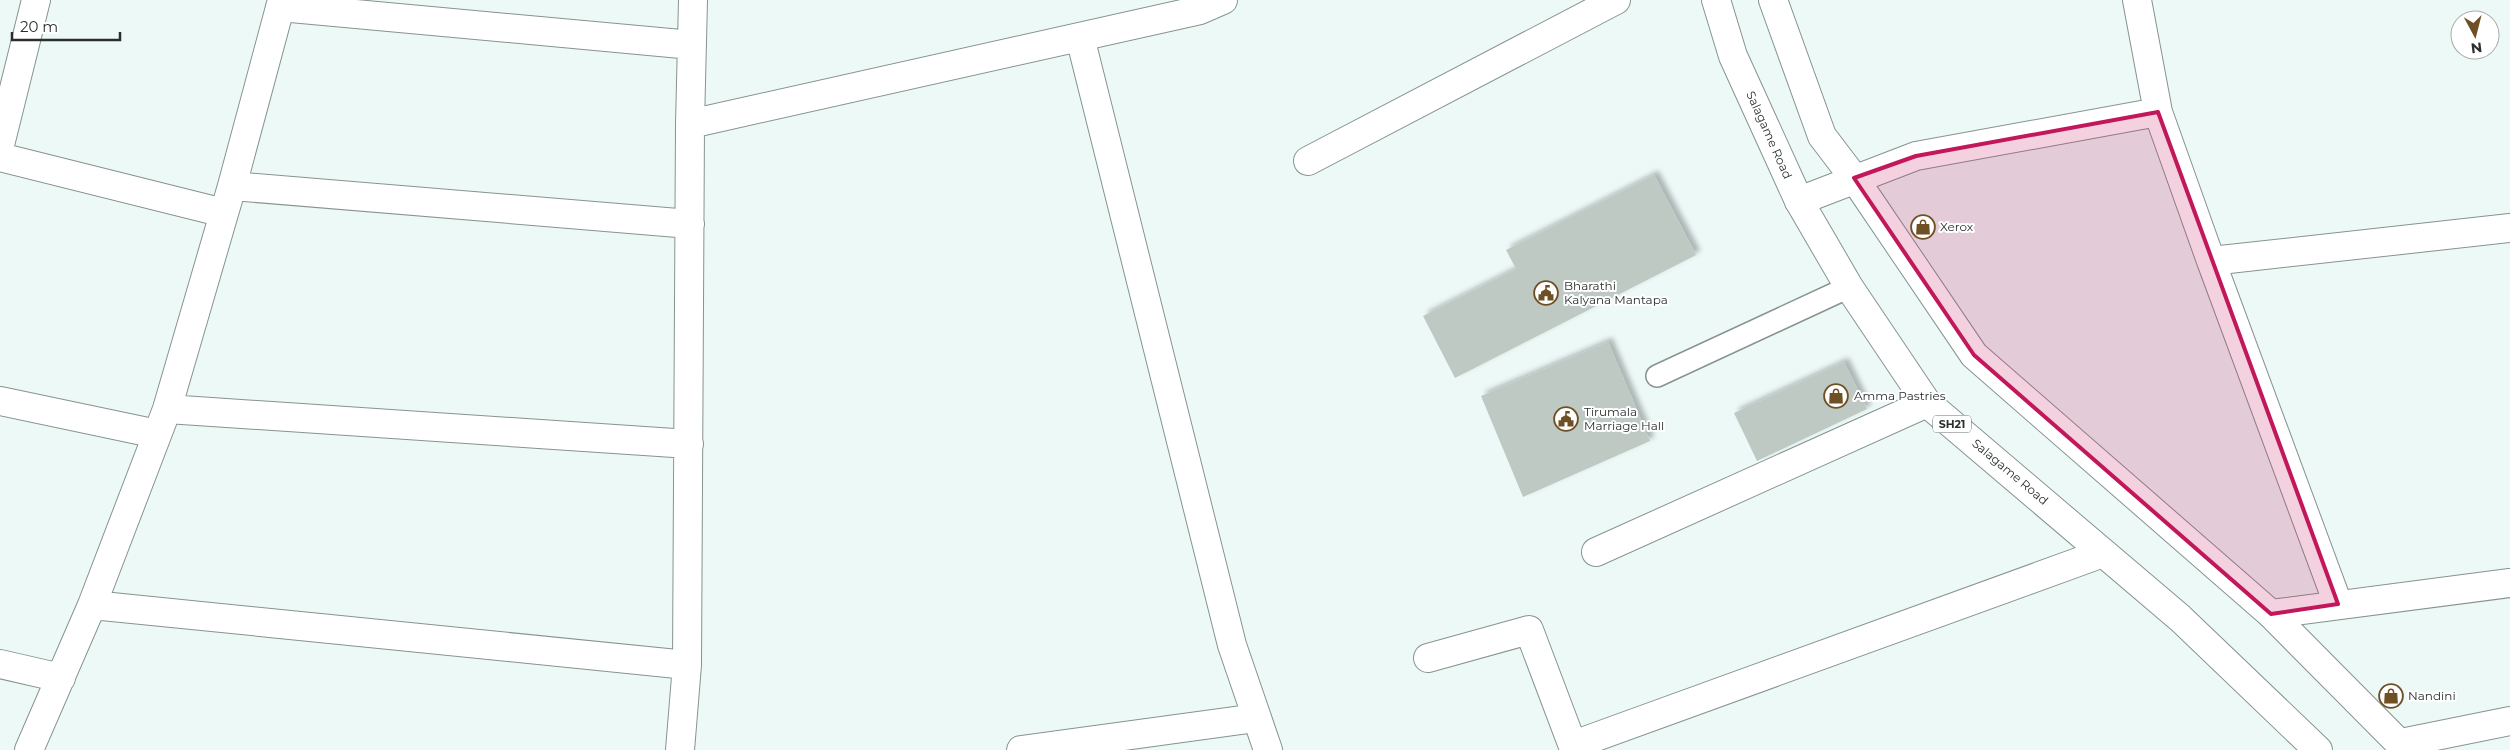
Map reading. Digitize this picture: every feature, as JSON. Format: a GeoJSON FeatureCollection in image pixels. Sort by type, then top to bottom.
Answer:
{"type":"FeatureCollection","features":[{"type":"Feature","properties":{"kind":"street"},"geometry":{"type":"LineString","coordinates":[[0,145],[36,0]]}},
{"type":"Feature","properties":{"kind":"street"},"geometry":{"type":"LineString","coordinates":[[680,750],[687,665],[690,124],[693,0]]}},
{"type":"Feature","properties":{"kind":"street"},"geometry":{"type":"LineString","coordinates":[[690,124],[1200,10],[1223,0]]}},
{"type":"Feature","properties":{"kind":"street"},"geometry":{"type":"LineString","coordinates":[[1308,161],[1616,0]]}},
{"type":"Feature","properties":{"kind":"street","name":"Salagame Road"},"geometry":{"type":"LineString","coordinates":[[1716,0],[1733,56],[1799,201],[1849,287],[1927,403],[2180,618],[2318,750]]}},
{"type":"Feature","properties":{"kind":"street"},"geometry":{"type":"LineString","coordinates":[[1774,0],[1822,136],[1854,178],[1974,355],[2271,614],[2404,747],[2510,721]]}},
{"type":"Feature","properties":{"kind":"street"},"geometry":{"type":"LineString","coordinates":[[2137,0],[2158,112],[2338,604]]}},
{"type":"Feature","properties":{"kind":"street"},"geometry":{"type":"LineString","coordinates":[[29,750],[92,605],[167,409],[232,186],[281,4],[692,45]]}},
{"type":"Feature","properties":{"kind":"street"},"geometry":{"type":"LineString","coordinates":[[1080,36],[1232,645],[1268,750]]}},
{"type":"Feature","properties":{"kind":"street"},"geometry":{"type":"LineString","coordinates":[[1799,201],[1854,178],[1916,156],[2158,112]]}},
{"type":"Feature","properties":{"kind":"street"},"geometry":{"type":"LineString","coordinates":[[0,157],[224,212]]}},
{"type":"Feature","properties":{"kind":"street"},"geometry":{"type":"LineString","coordinates":[[232,186],[690,224]]}},
{"type":"Feature","properties":{"kind":"street"},"geometry":{"type":"LineString","coordinates":[[2211,261],[2510,228]]}},
{"type":"Feature","properties":{"kind":"street"},"geometry":{"type":"LineString","coordinates":[[0,401],[157,434]]}},
{"type":"Feature","properties":{"kind":"street"},"geometry":{"type":"LineString","coordinates":[[1596,552],[1927,403]]}},
{"type":"Feature","properties":{"kind":"street"},"geometry":{"type":"LineString","coordinates":[[167,409],[689,444]]}},
{"type":"Feature","properties":{"kind":"street"},"geometry":{"type":"LineString","coordinates":[[1428,658],[1529,630],[1574,749],[1582,742],[2104,553]]}},
{"type":"Feature","properties":{"kind":"street"},"geometry":{"type":"LineString","coordinates":[[2271,614],[2510,583]]}},
{"type":"Feature","properties":{"kind":"street"},"geometry":{"type":"LineString","coordinates":[[92,605],[687,665]]}},
{"type":"Feature","properties":{"kind":"street"},"geometry":{"type":"LineString","coordinates":[[0,664],[61,678]]}},
{"type":"Feature","properties":{"kind":"street"},"geometry":{"type":"LineString","coordinates":[[1021,750],[1256,718]]}},
{"type":"Feature","properties":{"kind":"lane"},"geometry":{"type":"LineString","coordinates":[[1657,376],[1849,287]]}},
{"type":"Feature","properties":{"kind":"highlighted area"},"geometry":{"type":"Polygon","coordinates":[[[2158,112],[2338,604],[2271,614],[1974,355],[1854,178],[1916,156],[2158,112]]]}},
{"type":"Feature","properties":{"kind":"building","name":"Bharathi Kalyana Mantapa"},"geometry":{"type":"Polygon","coordinates":[[[1654,175],[1696,255],[1455,378],[1423,316],[1516,269],[1506,250],[1654,175]]]}},
{"type":"Feature","properties":{"kind":"building","name":"Tirumala Marriage Hall"},"geometry":{"type":"Polygon","coordinates":[[[1608,342],[1650,441],[1523,497],[1481,396],[1608,342]]]}},
{"type":"Feature","properties":{"kind":"building"},"geometry":{"type":"Polygon","coordinates":[[[1844,362],[1867,409],[1757,461],[1734,413],[1844,362]]]}},
{"type":"Feature","properties":{"kind":"place","name":"Xerox"},"geometry":{"type":"Point","coordinates":[1923,227]}},
{"type":"Feature","properties":{"kind":"place","name":"Bharathi Kalyana Mantapa"},"geometry":{"type":"Point","coordinates":[1546,293]}},
{"type":"Feature","properties":{"kind":"place","name":"Amma Pastries"},"geometry":{"type":"Point","coordinates":[1836,396]}},
{"type":"Feature","properties":{"kind":"place","name":"Tirumala Marriage Hall"},"geometry":{"type":"Point","coordinates":[1566,419]}},
{"type":"Feature","properties":{"kind":"place","name":"Nandini"},"geometry":{"type":"Point","coordinates":[2391,696]}}]}
